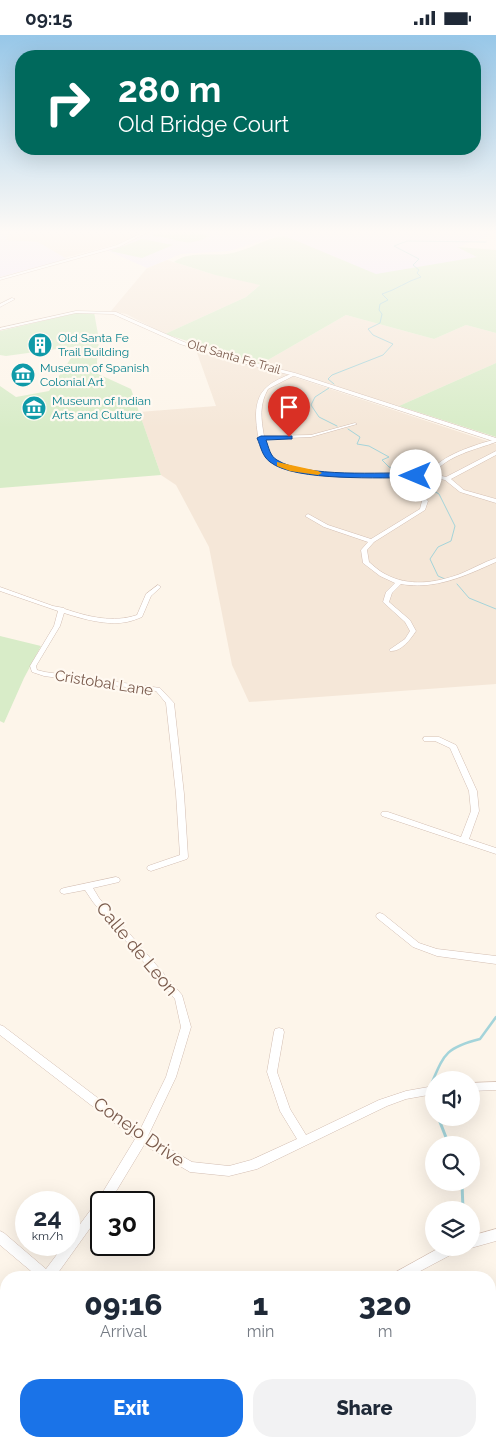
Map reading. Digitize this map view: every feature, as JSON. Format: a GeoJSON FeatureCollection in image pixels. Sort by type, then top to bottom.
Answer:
{"type":"FeatureCollection","features":[{"type":"Feature","properties":{"kind":"street"},"geometry":{"type":"LineString","coordinates":[[0,306],[13,299]]}},
{"type":"Feature","properties":{"kind":"street","name":"Old Santa Fe Trail"},"geometry":{"type":"LineString","coordinates":[[0,327],[72,313],[105,312],[126,317],[176,341],[236,360],[292,374],[496,440]]}},
{"type":"Feature","properties":{"kind":"street"},"geometry":{"type":"LineString","coordinates":[[292,374],[266,388],[262,394],[257,415],[261,438],[268,456],[274,462],[290,468],[325,474],[431,475],[447,479],[462,491],[496,501]]}},
{"type":"Feature","properties":{"kind":"street"},"geometry":{"type":"LineString","coordinates":[[261,438],[311,436],[355,424]]}},
{"type":"Feature","properties":{"kind":"street"},"geometry":{"type":"LineString","coordinates":[[431,475],[434,470],[457,455],[496,440]]}},
{"type":"Feature","properties":{"kind":"street"},"geometry":{"type":"LineString","coordinates":[[447,479],[496,453]]}},
{"type":"Feature","properties":{"kind":"street"},"geometry":{"type":"LineString","coordinates":[[402,476],[425,501],[422,510],[372,541],[364,550],[366,563],[378,573],[399,583],[427,584],[447,582],[496,560]]}},
{"type":"Feature","properties":{"kind":"street"},"geometry":{"type":"LineString","coordinates":[[308,516],[326,526],[372,541]]}},
{"type":"Feature","properties":{"kind":"street"},"geometry":{"type":"LineString","coordinates":[[392,650],[407,640],[413,631],[408,621],[386,602],[389,592],[399,583]]}},
{"type":"Feature","properties":{"kind":"street"},"geometry":{"type":"LineString","coordinates":[[0,589],[103,621],[132,621],[140,616],[148,595],[158,587]]}},
{"type":"Feature","properties":{"kind":"street","name":"Cristobal Lane"},"geometry":{"type":"LineString","coordinates":[[62,609],[57,625],[33,665],[34,671],[44,675],[158,689],[170,703],[180,794],[184,857],[151,868]]}},
{"type":"Feature","properties":{"kind":"street"},"geometry":{"type":"LineString","coordinates":[[427,739],[436,739],[454,747],[473,791],[475,811],[464,841]]}},
{"type":"Feature","properties":{"kind":"street"},"geometry":{"type":"LineString","coordinates":[[385,814],[496,851]]}},
{"type":"Feature","properties":{"kind":"street","name":"Calle de Leon"},"geometry":{"type":"LineString","coordinates":[[64,891],[116,880]]}},
{"type":"Feature","properties":{"kind":"street","name":"Calle de Leon"},"geometry":{"type":"LineString","coordinates":[[87,886],[96,900],[179,998],[186,1027],[171,1077],[142,1138],[109,1191]]}},
{"type":"Feature","properties":{"kind":"street"},"geometry":{"type":"LineString","coordinates":[[380,916],[416,945],[437,952],[496,961]]}},
{"type":"Feature","properties":{"kind":"street","name":"Conejo Drive"},"geometry":{"type":"LineString","coordinates":[[0,1029],[142,1138],[190,1167],[229,1171],[253,1165],[383,1103],[406,1095],[425,1092]]}},
{"type":"Feature","properties":{"kind":"street"},"geometry":{"type":"LineString","coordinates":[[279,1032],[272,1072],[285,1111],[304,1141]]}},
{"type":"Feature","properties":{"kind":"street"},"geometry":{"type":"LineString","coordinates":[[480,1087],[496,1086]]}},
{"type":"Feature","properties":{"kind":"street","name":"Calle de Leon"},"geometry":{"type":"LineString","coordinates":[[51,1271],[90,1219]]}},
{"type":"Feature","properties":{"kind":"street"},"geometry":{"type":"LineString","coordinates":[[480,1239],[496,1235]]}},
{"type":"Feature","properties":{"kind":"street"},"geometry":{"type":"LineString","coordinates":[[0,1237],[40,1271]]}},
{"type":"Feature","properties":{"kind":"street"},"geometry":{"type":"LineString","coordinates":[[408,1271],[435,1256]]}},
{"type":"Feature","properties":{"kind":"shaded area"},"geometry":{"type":"Polygon","coordinates":[[[123,297],[246,297],[165,334],[126,314],[111,311],[123,297]]]}},
{"type":"Feature","properties":{"kind":"shaded area"},"geometry":{"type":"Polygon","coordinates":[[[346,315],[434,339],[466,325],[496,333],[496,363],[399,406],[261,364],[346,315]]]}},
{"type":"Feature","properties":{"kind":"shaded area"},"geometry":{"type":"Polygon","coordinates":[[[196,350],[282,373],[496,444],[496,684],[249,702],[232,665],[209,547],[176,485],[161,475],[139,412],[216,406],[196,350]]]}},
{"type":"Feature","properties":{"kind":"green space"},"geometry":{"type":"Polygon","coordinates":[[[246,297],[496,297],[496,333],[466,325],[434,339],[346,315],[261,364],[165,334],[246,297]]]}},
{"type":"Feature","properties":{"kind":"green space"},"geometry":{"type":"Polygon","coordinates":[[[94,312],[99,340],[96,373],[131,389],[161,475],[0,488],[0,386],[16,397],[49,391],[79,346],[6,356],[0,355],[0,331],[76,313],[94,312]]]}},
{"type":"Feature","properties":{"kind":"green space"},"geometry":{"type":"Polygon","coordinates":[[[496,363],[496,437],[399,406],[496,363]]]}},
{"type":"Feature","properties":{"kind":"green space"},"geometry":{"type":"Polygon","coordinates":[[[0,636],[41,646],[4,723],[0,721],[0,636]]]}},
{"type":"Feature","properties":{"kind":"waterway"},"geometry":{"type":"LineString","coordinates":[[334,384],[328,379],[332,375],[383,355],[393,344],[373,335],[368,329],[380,323],[382,314],[379,310],[380,304],[388,300],[385,297]]}},
{"type":"Feature","properties":{"kind":"waterway"},"geometry":{"type":"LineString","coordinates":[[329,388],[315,397],[311,405],[319,417],[337,426]]}},
{"type":"Feature","properties":{"kind":"waterway"},"geometry":{"type":"LineString","coordinates":[[348,429],[360,437],[357,444],[369,446],[389,457],[382,460],[389,467],[403,473]]}},
{"type":"Feature","properties":{"kind":"waterway"},"geometry":{"type":"LineString","coordinates":[[415,480],[439,494],[455,526],[451,541],[438,547],[430,559],[438,576],[445,579]]}},
{"type":"Feature","properties":{"kind":"waterway"},"geometry":{"type":"LineString","coordinates":[[457,584],[469,598],[496,609]]}},
{"type":"Feature","properties":{"kind":"waterway"},"geometry":{"type":"LineString","coordinates":[[437,1071],[447,1054],[459,1046],[480,1039],[496,1017]]}},
{"type":"Feature","properties":{"kind":"waterway"},"geometry":{"type":"LineString","coordinates":[[442,1126],[445,1136]]}},
{"type":"Feature","properties":{"kind":"waterway"},"geometry":{"type":"LineString","coordinates":[[462,1191],[463,1201]]}},
{"type":"Feature","properties":{"kind":"slow traffic"},"geometry":{"type":"LineString","coordinates":[[280,464],[302,471],[318,473]]}},
{"type":"Feature","properties":{"kind":"place","name":"Old Santa Fe Trail Building"},"geometry":{"type":"Point","coordinates":[40,345]}},
{"type":"Feature","properties":{"kind":"place","name":"Museum of Spanish Colonial Art"},"geometry":{"type":"Point","coordinates":[23,375]}},
{"type":"Feature","properties":{"kind":"place","name":"Museum of Indian Arts and Culture"},"geometry":{"type":"Point","coordinates":[34,408]}},
{"type":"Feature","properties":{"kind":"route"},"geometry":{"type":"LineString","coordinates":[[289,437],[261,438],[268,456],[274,462],[290,468],[325,474],[416,476]]}}]}
